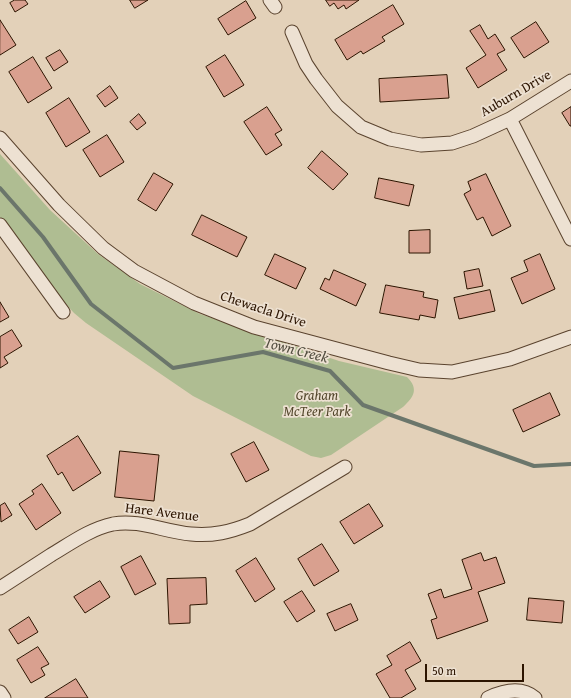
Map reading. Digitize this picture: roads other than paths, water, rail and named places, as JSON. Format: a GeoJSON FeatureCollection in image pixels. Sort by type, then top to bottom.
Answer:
{"type":"FeatureCollection","features":[{"type":"Feature","properties":{"kind":"street","name":"Auburn Drive"},"geometry":{"type":"LineString","coordinates":[[292,32],[306,64],[336,106],[361,126],[390,139],[421,145],[452,143],[473,136],[510,119],[571,81]]}},
{"type":"Feature","properties":{"kind":"street"},"geometry":{"type":"LineString","coordinates":[[510,119],[571,239]]}},
{"type":"Feature","properties":{"kind":"street","name":"Chewacla Drive"},"geometry":{"type":"LineString","coordinates":[[0,138],[59,205],[103,248],[134,270],[194,303],[254,327],[388,363],[420,370],[452,372],[510,358],[571,337]]}},
{"type":"Feature","properties":{"kind":"street"},"geometry":{"type":"LineString","coordinates":[[0,225],[63,312]]}},
{"type":"Feature","properties":{"kind":"street","name":"Hare Avenue"},"geometry":{"type":"LineString","coordinates":[[0,588],[83,535],[113,524],[129,523],[190,534],[222,534],[236,530],[250,524],[345,467]]}},
{"type":"Feature","properties":{"kind":"street"},"geometry":{"type":"LineString","coordinates":[[488,698],[500,692],[515,690],[530,694],[535,698]]}},
{"type":"Feature","properties":{"kind":"street"},"geometry":{"type":"LineString","coordinates":[[0,692],[4,698]]}},
{"type":"Feature","properties":{"kind":"waterway","name":"Town Creek"},"geometry":{"type":"LineString","coordinates":[[0,188],[43,237],[91,304],[173,368],[263,352],[330,371],[363,405],[534,466],[571,464]]}},
{"type":"Feature","properties":{"kind":"park label","name":"Graham McTeer Park"},"geometry":{"type":"Point","coordinates":[317,404]}}]}
